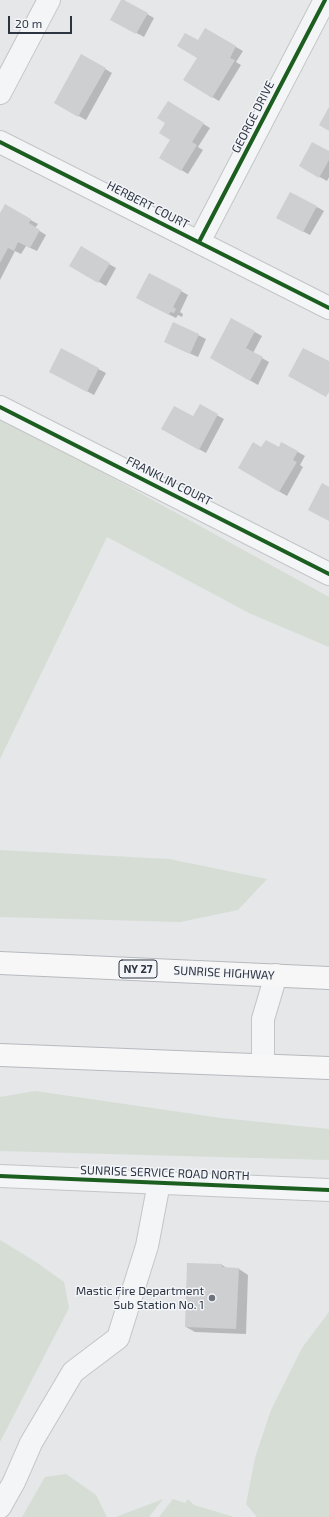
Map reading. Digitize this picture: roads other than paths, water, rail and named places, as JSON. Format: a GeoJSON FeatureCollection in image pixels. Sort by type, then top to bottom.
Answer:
{"type":"FeatureCollection","features":[{"type":"Feature","properties":{"kind":"highway","name":"SUNRISE HIGHWAY"},"geometry":{"type":"LineString","coordinates":[[0,963],[329,978]]}},
{"type":"Feature","properties":{"kind":"highway"},"geometry":{"type":"LineString","coordinates":[[0,1056],[329,1068]]}},
{"type":"Feature","properties":{"kind":"street"},"geometry":{"type":"LineString","coordinates":[[0,93],[49,0]]}},
{"type":"Feature","properties":{"kind":"street","name":"GEORGE DRIVE"},"geometry":{"type":"LineString","coordinates":[[199,242],[324,0]]}},
{"type":"Feature","properties":{"kind":"street","name":"HERBERT COURT"},"geometry":{"type":"LineString","coordinates":[[0,142],[329,308]]}},
{"type":"Feature","properties":{"kind":"street","name":"FRANKLIN COURT"},"geometry":{"type":"LineString","coordinates":[[0,407],[329,574]]}},
{"type":"Feature","properties":{"kind":"street"},"geometry":{"type":"LineString","coordinates":[[263,1065],[263,1019],[276,975]]}},
{"type":"Feature","properties":{"kind":"street","name":"SUNRISE SERVICE ROAD NORTH"},"geometry":{"type":"LineString","coordinates":[[0,1176],[329,1190]]}},
{"type":"Feature","properties":{"kind":"street"},"geometry":{"type":"LineString","coordinates":[[0,1507],[14,1482],[31,1443],[73,1372],[118,1338],[147,1246],[159,1183]]}},
{"type":"Feature","properties":{"kind":"place","name":"Mastic Fire Department Sub Station No. 1"},"geometry":{"type":"Point","coordinates":[212,1298]}}]}
